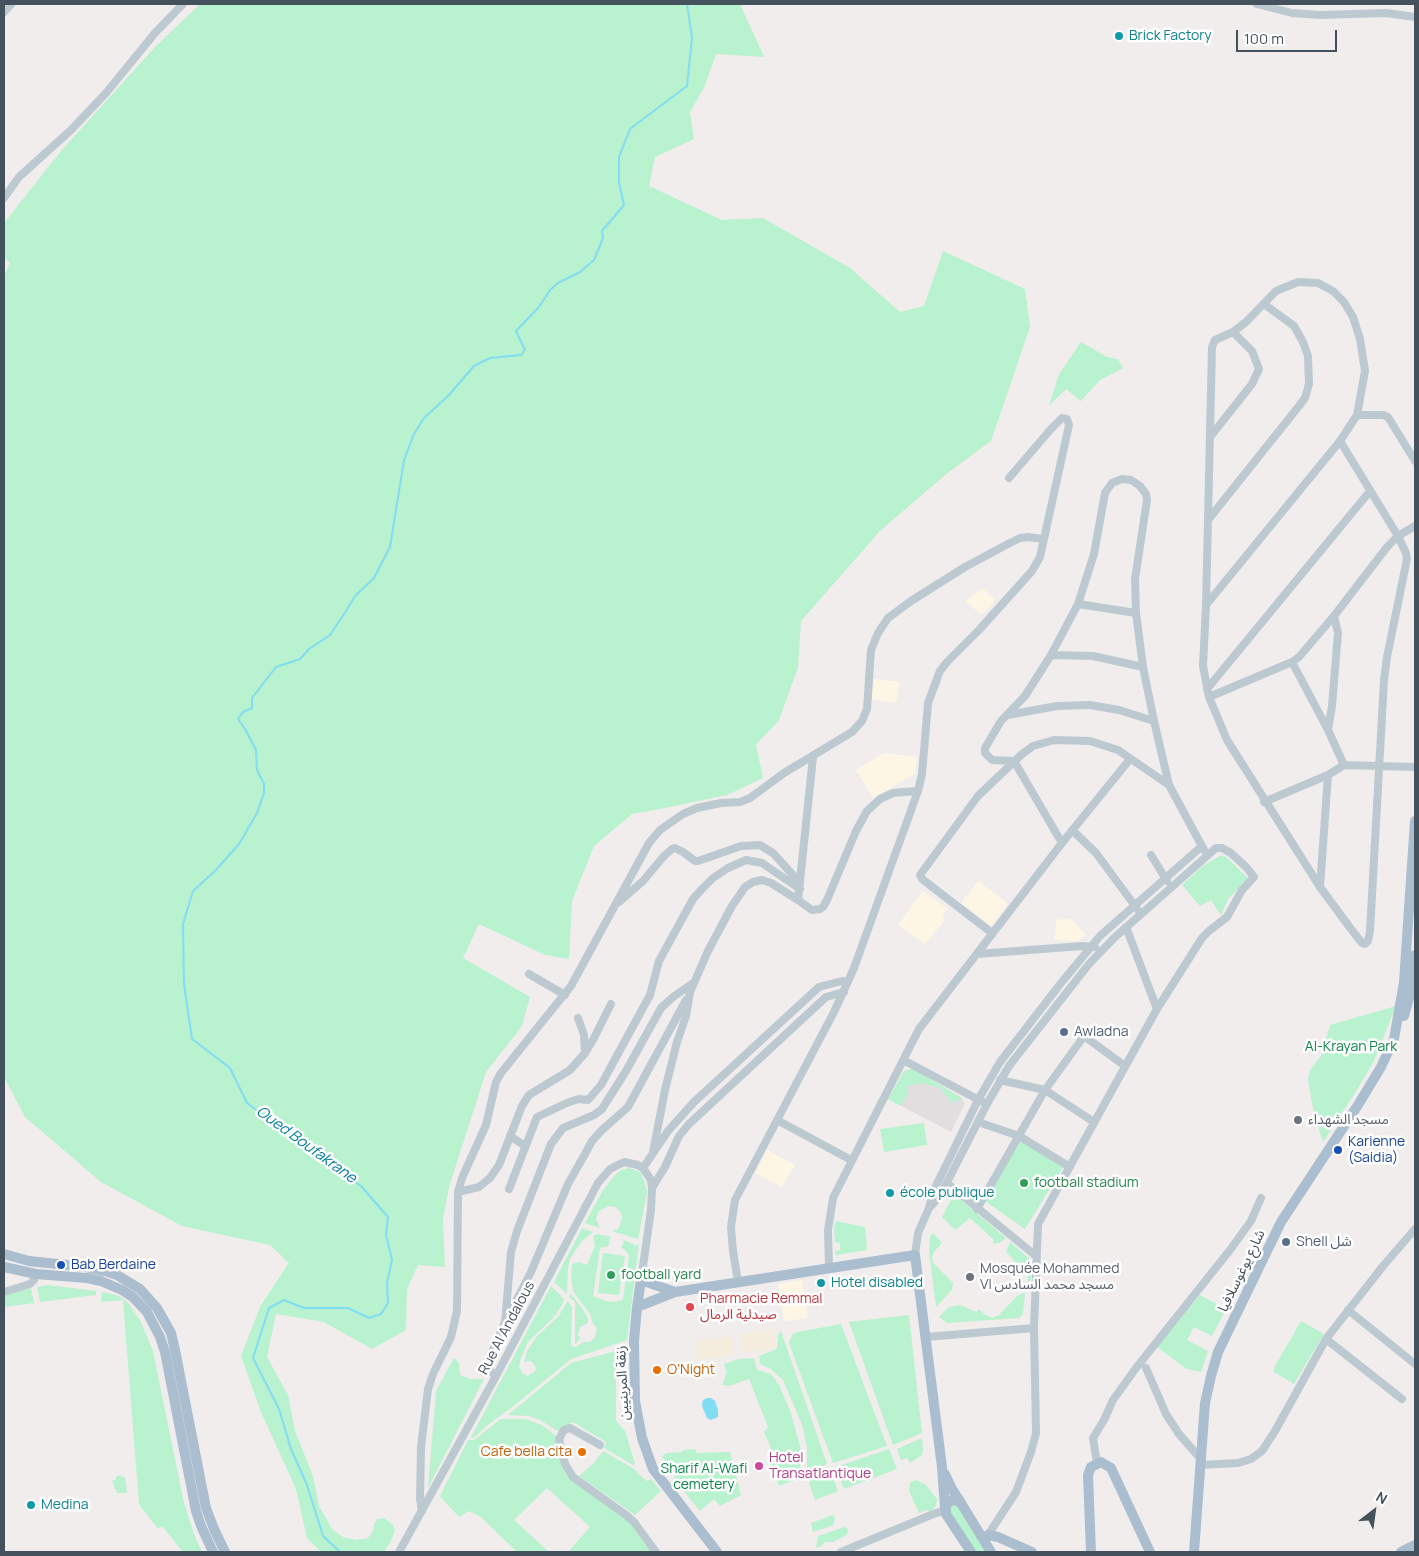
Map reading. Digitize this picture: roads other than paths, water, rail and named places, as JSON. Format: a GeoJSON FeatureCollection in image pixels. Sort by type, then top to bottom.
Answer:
{"type":"FeatureCollection","features":[{"type":"Feature","properties":{"kind":"main road"},"geometry":{"type":"LineString","coordinates":[[1397,1031],[1404,982],[1415,821]]}},
{"type":"Feature","properties":{"kind":"main road"},"geometry":{"type":"LineString","coordinates":[[1397,1031],[1405,1014],[1410,995],[1415,955]]}},
{"type":"Feature","properties":{"kind":"main road","name":"شارع يوغوسلافيا"},"geometry":{"type":"LineString","coordinates":[[1194,1552],[1205,1403],[1218,1352],[1281,1222],[1377,1074],[1397,1031]]}},
{"type":"Feature","properties":{"kind":"main road"},"geometry":{"type":"LineString","coordinates":[[4,1254],[28,1261],[86,1266],[111,1273],[140,1289],[157,1308],[168,1327],[176,1350],[206,1508],[225,1552]]}},
{"type":"Feature","properties":{"kind":"main road"},"geometry":{"type":"LineString","coordinates":[[637,1307],[675,1292],[915,1256],[942,1467],[945,1509],[971,1552]]}},
{"type":"Feature","properties":{"kind":"main road"},"geometry":{"type":"LineString","coordinates":[[28,1261],[35,1267],[36,1274]]}},
{"type":"Feature","properties":{"kind":"main road"},"geometry":{"type":"LineString","coordinates":[[4,1266],[36,1274],[101,1281],[122,1290],[140,1304],[154,1324],[165,1352],[196,1511],[213,1552]]}},
{"type":"Feature","properties":{"kind":"main road"},"geometry":{"type":"LineString","coordinates":[[641,1280],[675,1292]]}},
{"type":"Feature","properties":{"kind":"main road","name":"زنقة المرينيين"},"geometry":{"type":"LineString","coordinates":[[641,1280],[634,1341],[634,1381],[640,1427],[647,1455],[657,1475],[717,1552]]}},
{"type":"Feature","properties":{"kind":"main road"},"geometry":{"type":"LineString","coordinates":[[1091,1552],[1088,1475],[1091,1468],[1097,1463],[1104,1463],[1111,1468],[1150,1552]]}},
{"type":"Feature","properties":{"kind":"main road"},"geometry":{"type":"LineString","coordinates":[[942,1467],[960,1503],[986,1537],[991,1552]]}},
{"type":"Feature","properties":{"kind":"main road"},"geometry":{"type":"LineString","coordinates":[[945,1509],[950,1501],[956,1500],[960,1503]]}},
{"type":"Feature","properties":{"kind":"main road"},"geometry":{"type":"LineString","coordinates":[[986,1537],[1005,1540],[1032,1552]]}},
{"type":"Feature","properties":{"kind":"main road"},"geometry":{"type":"LineString","coordinates":[[1401,1552],[1415,1546]]}},
{"type":"Feature","properties":{"kind":"street"},"geometry":{"type":"LineString","coordinates":[[4,12],[12,4]]}},
{"type":"Feature","properties":{"kind":"street"},"geometry":{"type":"LineString","coordinates":[[4,198],[19,176],[71,130],[106,93],[183,4]]}},
{"type":"Feature","properties":{"kind":"street"},"geometry":{"type":"LineString","coordinates":[[1257,4],[1286,11],[1311,14],[1386,13],[1415,16]]}},
{"type":"Feature","properties":{"kind":"street"},"geometry":{"type":"LineString","coordinates":[[1206,605],[1340,441],[1357,415],[1365,371],[1360,340],[1352,317],[1344,302],[1328,287],[1318,283],[1305,281],[1276,291],[1246,322],[1233,332],[1215,340],[1212,347],[1203,666],[1208,693],[1227,740],[1264,802],[1320,888],[1362,943],[1366,944],[1370,931],[1387,657],[1407,559],[1398,536],[1340,441]]}},
{"type":"Feature","properties":{"kind":"street"},"geometry":{"type":"LineString","coordinates":[[1208,520],[1305,398],[1309,384],[1308,356],[1294,326],[1264,304]]}},
{"type":"Feature","properties":{"kind":"street"},"geometry":{"type":"LineString","coordinates":[[1210,437],[1252,384],[1259,368],[1252,351],[1233,332]]}},
{"type":"Feature","properties":{"kind":"street"},"geometry":{"type":"LineString","coordinates":[[1357,415],[1383,415],[1388,417],[1415,461]]}},
{"type":"Feature","properties":{"kind":"street"},"geometry":{"type":"LineString","coordinates":[[738,1282],[732,1235],[734,1205],[743,1182],[848,982],[918,791],[922,774],[928,703],[940,672],[1032,570],[1040,556],[1069,424],[1067,419],[1062,418],[1051,428],[1009,478]]}},
{"type":"Feature","properties":{"kind":"street"},"geometry":{"type":"LineString","coordinates":[[1014,761],[989,759],[985,753],[985,748],[1001,722],[1026,696],[1078,604],[1094,554],[1105,493],[1112,483],[1127,479],[1140,486],[1146,494],[1147,500],[1134,579],[1143,667],[1154,721],[1169,785],[1208,856]]}},
{"type":"Feature","properties":{"kind":"street"},"geometry":{"type":"LineString","coordinates":[[1208,693],[1370,491]]}},
{"type":"Feature","properties":{"kind":"street"},"geometry":{"type":"LineString","coordinates":[[1208,693],[1292,662],[1299,657],[1334,616],[1387,547],[1398,536],[1415,526]]}},
{"type":"Feature","properties":{"kind":"street"},"geometry":{"type":"LineString","coordinates":[[422,1511],[420,1498],[421,1447],[428,1389],[451,1337],[457,1311],[458,1192],[462,1178],[486,1125],[496,1082],[501,1073],[565,995],[649,843],[660,830],[683,814],[702,806],[744,801],[764,789],[784,773],[852,732],[862,722],[867,709],[871,650],[878,632],[888,618],[965,567],[1006,545],[1028,536],[1043,539]]}},
{"type":"Feature","properties":{"kind":"street"},"geometry":{"type":"LineString","coordinates":[[1078,604],[1136,613]]}},
{"type":"Feature","properties":{"kind":"street"},"geometry":{"type":"LineString","coordinates":[[1328,730],[1332,706],[1338,633],[1334,616]]}},
{"type":"Feature","properties":{"kind":"street"},"geometry":{"type":"LineString","coordinates":[[1051,654],[1093,656],[1143,667]]}},
{"type":"Feature","properties":{"kind":"street"},"geometry":{"type":"LineString","coordinates":[[1292,662],[1344,765]]}},
{"type":"Feature","properties":{"kind":"street"},"geometry":{"type":"LineString","coordinates":[[1008,715],[1057,706],[1090,705],[1119,710],[1154,721]]}},
{"type":"Feature","properties":{"kind":"street"},"geometry":{"type":"LineString","coordinates":[[992,934],[922,879],[920,875],[978,796],[1014,761],[1033,746],[1054,740],[1090,741],[1118,750],[1169,785]]}},
{"type":"Feature","properties":{"kind":"street"},"geometry":{"type":"LineString","coordinates":[[798,900],[813,757]]}},
{"type":"Feature","properties":{"kind":"street"},"geometry":{"type":"LineString","coordinates":[[829,1268],[827,1240],[833,1198],[851,1160],[927,1017],[1130,758]]}},
{"type":"Feature","properties":{"kind":"street"},"geometry":{"type":"LineString","coordinates":[[1014,761],[1062,844]]}},
{"type":"Feature","properties":{"kind":"street"},"geometry":{"type":"LineString","coordinates":[[1264,802],[1328,775],[1344,765],[1415,767]]}},
{"type":"Feature","properties":{"kind":"street"},"geometry":{"type":"LineString","coordinates":[[1320,888],[1328,775]]}},
{"type":"Feature","properties":{"kind":"street"},"geometry":{"type":"LineString","coordinates":[[653,1152],[665,1090],[677,1042],[686,1016],[693,983],[732,906],[745,887],[753,882],[762,880],[771,883],[812,910],[820,909],[828,900],[856,831],[867,811],[880,799],[893,793],[918,791]]}},
{"type":"Feature","properties":{"kind":"street"},"geometry":{"type":"LineString","coordinates":[[1072,830],[1096,853],[1141,914]]}},
{"type":"Feature","properties":{"kind":"street"},"geometry":{"type":"LineString","coordinates":[[612,908],[643,881],[669,852],[675,848],[698,861],[741,846],[760,845],[773,853],[800,886]]}},
{"type":"Feature","properties":{"kind":"street"},"geometry":{"type":"LineString","coordinates":[[915,1256],[918,1233],[978,1100],[1000,1062],[1038,1012],[1109,928],[1202,846]]}},
{"type":"Feature","properties":{"kind":"street"},"geometry":{"type":"LineString","coordinates":[[936,1194],[947,1183],[987,1104],[1009,1066],[1102,949],[1216,848],[1222,848],[1247,868],[1254,877],[1242,890],[1227,917],[1202,938],[1157,1009],[1038,1224],[1034,1328],[1036,1419],[1034,1444],[1016,1492],[986,1537]]}},
{"type":"Feature","properties":{"kind":"street"},"geometry":{"type":"LineString","coordinates":[[1150,855],[1172,887]]}},
{"type":"Feature","properties":{"kind":"street"},"geometry":{"type":"LineString","coordinates":[[588,1100],[601,1085],[644,1008],[650,995],[659,961],[673,934],[693,899],[713,878],[739,862],[746,860],[769,867],[800,886]]}},
{"type":"Feature","properties":{"kind":"street"},"geometry":{"type":"LineString","coordinates":[[1126,927],[1157,1009]]}},
{"type":"Feature","properties":{"kind":"street"},"geometry":{"type":"LineString","coordinates":[[977,954],[1092,947],[1102,949]]}},
{"type":"Feature","properties":{"kind":"street"},"geometry":{"type":"LineString","coordinates":[[529,974],[565,995]]}},
{"type":"Feature","properties":{"kind":"street"},"geometry":{"type":"LineString","coordinates":[[652,1188],[643,1168],[668,1131],[694,1102],[819,987],[842,981],[848,982]]}},
{"type":"Feature","properties":{"kind":"street"},"geometry":{"type":"LineString","coordinates":[[505,1322],[514,1242],[552,1144],[563,1128],[587,1119],[602,1109],[661,1008],[693,983]]}},
{"type":"Feature","properties":{"kind":"street"},"geometry":{"type":"LineString","coordinates":[[496,1376],[490,1371],[488,1361],[505,1322],[531,1272],[568,1184],[592,1141],[628,1107],[690,992]]}},
{"type":"Feature","properties":{"kind":"street"},"geometry":{"type":"LineString","coordinates":[[652,1188],[665,1167],[679,1136],[689,1124],[826,997],[844,992]]}},
{"type":"Feature","properties":{"kind":"street"},"geometry":{"type":"LineString","coordinates":[[458,1192],[479,1187],[490,1178],[499,1165],[522,1106],[529,1095],[570,1070],[594,1040],[611,1004]]}},
{"type":"Feature","properties":{"kind":"street"},"geometry":{"type":"LineString","coordinates":[[1038,1012],[1046,1019]]}},
{"type":"Feature","properties":{"kind":"street"},"geometry":{"type":"LineString","coordinates":[[578,1018],[584,1035],[585,1053]]}},
{"type":"Feature","properties":{"kind":"street"},"geometry":{"type":"LineString","coordinates":[[977,1209],[1045,1090],[1084,1036],[1125,1066]]}},
{"type":"Feature","properties":{"kind":"street"},"geometry":{"type":"LineString","coordinates":[[761,1041],[768,1050]]}},
{"type":"Feature","properties":{"kind":"street"},"geometry":{"type":"LineString","coordinates":[[903,1060],[987,1104]]}},
{"type":"Feature","properties":{"kind":"street"},"geometry":{"type":"LineString","coordinates":[[1000,1080],[1045,1090],[1094,1122]]}},
{"type":"Feature","properties":{"kind":"street"},"geometry":{"type":"LineString","coordinates":[[509,1189],[537,1117],[579,1099],[588,1100],[602,1109]]}},
{"type":"Feature","properties":{"kind":"street"},"geometry":{"type":"LineString","coordinates":[[777,1120],[851,1160]]}},
{"type":"Feature","properties":{"kind":"street"},"geometry":{"type":"LineString","coordinates":[[978,1122],[1020,1136],[1070,1167]]}},
{"type":"Feature","properties":{"kind":"street"},"geometry":{"type":"LineString","coordinates":[[510,1136],[525,1146]]}},
{"type":"Feature","properties":{"kind":"street","name":"Rue Al Andalous"},"geometry":{"type":"LineString","coordinates":[[399,1552],[496,1376],[598,1183],[617,1164],[624,1162],[632,1163],[643,1168]]}},
{"type":"Feature","properties":{"kind":"street"},"geometry":{"type":"LineString","coordinates":[[947,1183],[1036,1256]]}},
{"type":"Feature","properties":{"kind":"street","name":"زنقة المرينيين"},"geometry":{"type":"LineString","coordinates":[[641,1280],[651,1210],[652,1188]]}},
{"type":"Feature","properties":{"kind":"street"},"geometry":{"type":"LineString","coordinates":[[1097,1463],[1093,1438],[1113,1400],[1251,1222],[1261,1198]]}},
{"type":"Feature","properties":{"kind":"street"},"geometry":{"type":"LineString","coordinates":[[1146,1368],[1166,1414],[1200,1462],[1231,1465],[1257,1455],[1266,1446],[1326,1339],[1415,1229]]}},
{"type":"Feature","properties":{"kind":"street"},"geometry":{"type":"LineString","coordinates":[[30,1284],[36,1274]]}},
{"type":"Feature","properties":{"kind":"street"},"geometry":{"type":"LineString","coordinates":[[4,1292],[51,1275]]}},
{"type":"Feature","properties":{"kind":"street"},"geometry":{"type":"LineString","coordinates":[[1348,1310],[1415,1364]]}},
{"type":"Feature","properties":{"kind":"street"},"geometry":{"type":"LineString","coordinates":[[926,1337],[1034,1328]]}},
{"type":"Feature","properties":{"kind":"street"},"geometry":{"type":"LineString","coordinates":[[1326,1339],[1402,1399]]}},
{"type":"Feature","properties":{"kind":"street"},"geometry":{"type":"LineString","coordinates":[[600,1445],[570,1428],[561,1432],[559,1439],[565,1464],[573,1477],[630,1518],[656,1552]]}},
{"type":"Feature","properties":{"kind":"street"},"geometry":{"type":"LineString","coordinates":[[840,1552],[945,1509]]}},
{"type":"Feature","properties":{"kind":"water"},"geometry":{"type":"Polygon","coordinates":[[[707,1398],[715,1401],[718,1410],[718,1417],[711,1420],[707,1418],[702,1406],[703,1400],[707,1398]]]}},
{"type":"Feature","properties":{"kind":"waterway","name":"Oued Boufakrane"},"geometry":{"type":"LineString","coordinates":[[340,1552],[323,1536],[307,1485],[291,1449],[279,1409],[253,1358],[269,1308],[284,1300],[304,1308],[348,1308],[369,1318],[381,1314],[388,1303],[387,1283],[392,1260],[386,1235],[388,1217],[361,1186],[247,1103],[230,1068],[192,1039],[184,984],[183,924],[193,891],[215,871],[239,844],[257,813],[264,793],[264,784],[257,770],[256,750],[238,719],[243,712],[252,708],[252,698],[276,667],[300,659],[309,649],[330,635],[355,596],[374,578],[390,547],[404,460],[414,434],[424,418],[448,396],[474,366],[490,358],[521,355],[525,350],[516,331],[539,307],[550,290],[558,283],[580,272],[594,260],[603,238],[602,231],[624,205],[619,183],[619,157],[630,129],[687,86],[692,38],[687,4]]}},
{"type":"Feature","properties":{"kind":"place","name":"Brick Factory"},"geometry":{"type":"Point","coordinates":[1119,36]}},
{"type":"Feature","properties":{"kind":"place","name":"Awladna"},"geometry":{"type":"Point","coordinates":[1064,1032]}},
{"type":"Feature","properties":{"kind":"place","name":"مسجد الشهداء"},"geometry":{"type":"Point","coordinates":[1298,1120]}},
{"type":"Feature","properties":{"kind":"place","name":"Karienne (Saidia)"},"geometry":{"type":"Point","coordinates":[1338,1150]}},
{"type":"Feature","properties":{"kind":"place","name":"football stadium"},"geometry":{"type":"Point","coordinates":[1024,1183]}},
{"type":"Feature","properties":{"kind":"place","name":"école publique"},"geometry":{"type":"Point","coordinates":[890,1193]}},
{"type":"Feature","properties":{"kind":"place","name":"Shell شل"},"geometry":{"type":"Point","coordinates":[1286,1242]}},
{"type":"Feature","properties":{"kind":"place","name":"Bab Berdaine"},"geometry":{"type":"Point","coordinates":[61,1265]}},
{"type":"Feature","properties":{"kind":"place","name":"football yard"},"geometry":{"type":"Point","coordinates":[611,1275]}},
{"type":"Feature","properties":{"kind":"place","name":"Mosquée Mohammed VI مسجد محمد السادس"},"geometry":{"type":"Point","coordinates":[970,1277]}},
{"type":"Feature","properties":{"kind":"place","name":"Hotel disabled"},"geometry":{"type":"Point","coordinates":[821,1283]}},
{"type":"Feature","properties":{"kind":"place","name":"Pharmacie Remmal صيدلية الرمال"},"geometry":{"type":"Point","coordinates":[690,1307]}},
{"type":"Feature","properties":{"kind":"place","name":"O'Night"},"geometry":{"type":"Point","coordinates":[657,1370]}},
{"type":"Feature","properties":{"kind":"place","name":"Cafe bella cita"},"geometry":{"type":"Point","coordinates":[582,1452]}},
{"type":"Feature","properties":{"kind":"place","name":"Hotel Transatlantique"},"geometry":{"type":"Point","coordinates":[759,1466]}},
{"type":"Feature","properties":{"kind":"place","name":"Medina"},"geometry":{"type":"Point","coordinates":[31,1505]}},
{"type":"Feature","properties":{"kind":"park label","name":"Al-Krayan Park"},"geometry":{"type":"Point","coordinates":[1351,1047]}},
{"type":"Feature","properties":{"kind":"park label","name":"Sharif Al-Wafi cemetery"},"geometry":{"type":"Point","coordinates":[704,1478]}}]}
